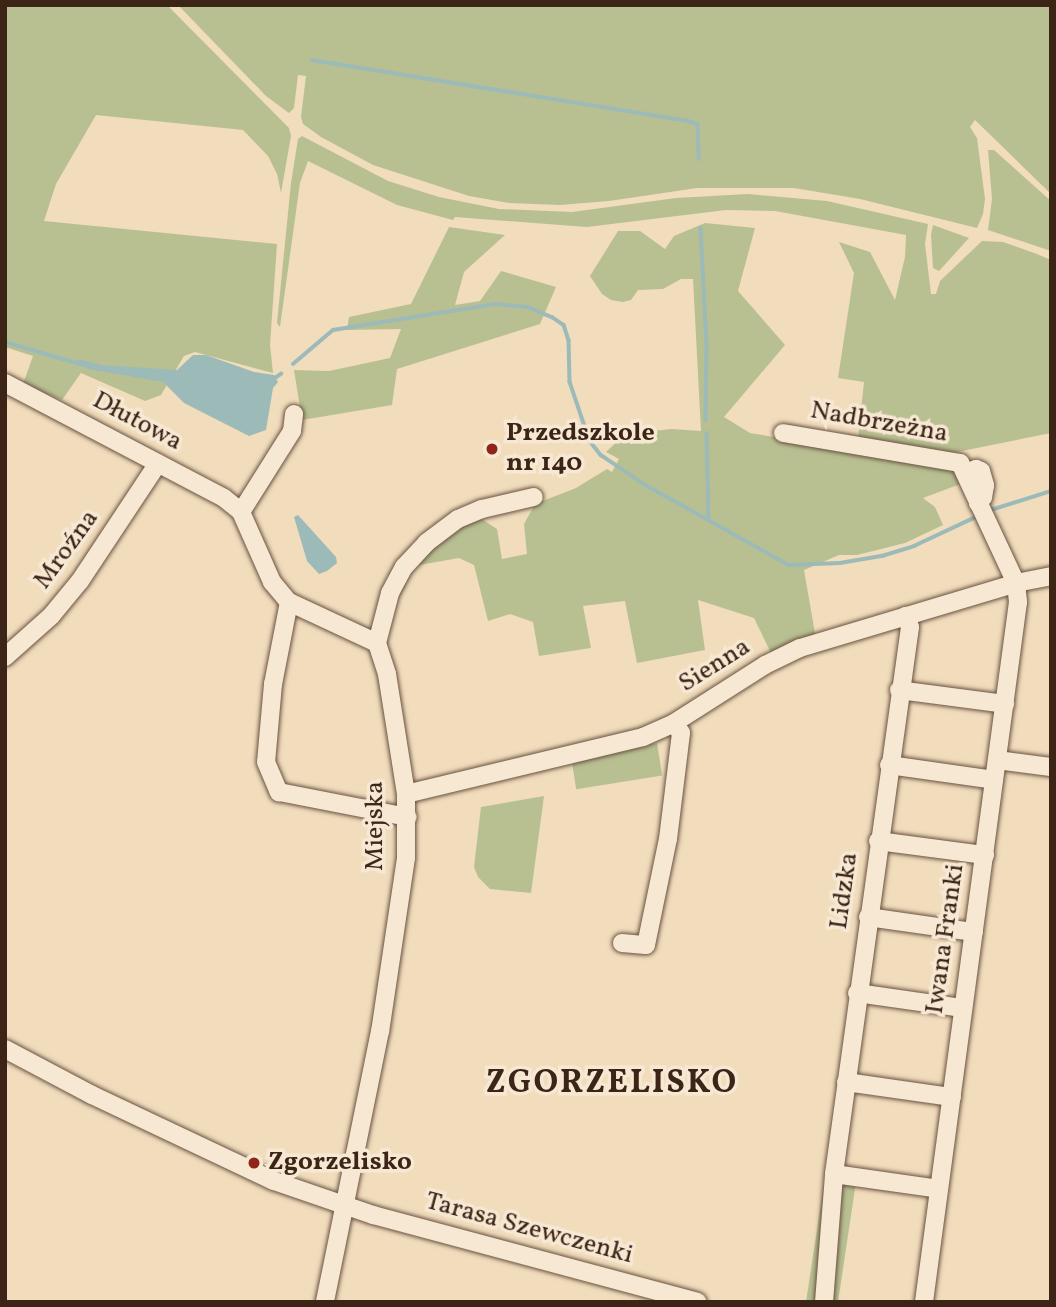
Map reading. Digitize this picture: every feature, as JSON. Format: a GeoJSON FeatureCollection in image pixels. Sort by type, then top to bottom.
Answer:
{"type":"FeatureCollection","features":[{"type":"Feature","properties":{"kind":"street","name":"Dłutowa"},"geometry":{"type":"LineString","coordinates":[[5,383],[224,499],[241,512]]}},
{"type":"Feature","properties":{"kind":"street"},"geometry":{"type":"LineString","coordinates":[[294,414],[292,431],[241,512],[272,582],[289,602],[377,643],[383,611],[396,579],[426,543],[458,519],[482,509],[534,497]]}},
{"type":"Feature","properties":{"kind":"street","name":"Nadbrzeżna"},"geometry":{"type":"LineString","coordinates":[[783,433],[960,463],[1016,583]]}},
{"type":"Feature","properties":{"kind":"street","name":"Mroźna"},"geometry":{"type":"LineString","coordinates":[[5,657],[51,616],[80,581],[158,463]]}},
{"type":"Feature","properties":{"kind":"street","name":"Sienna"},"geometry":{"type":"LineString","coordinates":[[406,794],[643,737],[674,723],[789,653],[1016,583],[1051,576]]}},
{"type":"Feature","properties":{"kind":"street","name":"Iwana Franki"},"geometry":{"type":"LineString","coordinates":[[924,1302],[1005,704],[1018,602],[1016,583]]}},
{"type":"Feature","properties":{"kind":"street"},"geometry":{"type":"LineString","coordinates":[[289,602],[274,684],[266,762],[279,792],[408,817]]}},
{"type":"Feature","properties":{"kind":"street","name":"Lidzka"},"geometry":{"type":"LineString","coordinates":[[824,1302],[834,1174],[857,993],[910,627],[906,616]]}},
{"type":"Feature","properties":{"kind":"street","name":"Miejska"},"geometry":{"type":"LineString","coordinates":[[324,1302],[380,1031],[406,858],[406,794],[387,674],[377,643]]}},
{"type":"Feature","properties":{"kind":"street"},"geometry":{"type":"LineString","coordinates":[[899,690],[1005,704]]}},
{"type":"Feature","properties":{"kind":"street"},"geometry":{"type":"LineString","coordinates":[[622,943],[646,945],[670,826],[681,733],[674,723]]}},
{"type":"Feature","properties":{"kind":"street"},"geometry":{"type":"LineString","coordinates":[[997,760],[1051,767]]}},
{"type":"Feature","properties":{"kind":"street"},"geometry":{"type":"LineString","coordinates":[[889,765],[994,780]]}},
{"type":"Feature","properties":{"kind":"street"},"geometry":{"type":"LineString","coordinates":[[878,841],[985,855]]}},
{"type":"Feature","properties":{"kind":"street"},"geometry":{"type":"LineString","coordinates":[[867,917],[974,932]]}},
{"type":"Feature","properties":{"kind":"street"},"geometry":{"type":"LineString","coordinates":[[857,993],[963,1008]]}},
{"type":"Feature","properties":{"kind":"street","name":"Tarasa Szewczenki"},"geometry":{"type":"LineString","coordinates":[[5,1049],[188,1142],[274,1181],[344,1206],[698,1302]]}},
{"type":"Feature","properties":{"kind":"street"},"geometry":{"type":"LineString","coordinates":[[846,1082],[952,1097]]}},
{"type":"Feature","properties":{"kind":"street"},"geometry":{"type":"LineString","coordinates":[[834,1174],[939,1189]]}},
{"type":"Feature","properties":{"kind":"green space"},"geometry":{"type":"Polygon","coordinates":[[[5,5],[167,5],[289,128],[291,136],[281,193],[277,174],[268,156],[243,130],[96,115],[56,184],[44,221],[277,244],[270,345],[273,373],[195,352],[184,356],[161,395],[145,401],[81,373],[62,400],[23,384],[33,356],[5,347],[5,5]]]}},
{"type":"Feature","properties":{"kind":"green space"},"geometry":{"type":"Polygon","coordinates":[[[178,5],[1051,5],[1051,194],[975,120],[970,127],[977,138],[985,199],[977,228],[860,199],[794,188],[697,188],[560,205],[509,203],[469,196],[373,165],[321,137],[303,124],[301,117],[306,76],[298,75],[294,108],[289,113],[266,96],[178,5]]]}},
{"type":"Feature","properties":{"kind":"green space"},"geometry":{"type":"Polygon","coordinates":[[[302,136],[388,181],[439,197],[499,209],[572,212],[676,198],[748,194],[827,201],[928,224],[925,244],[931,294],[936,294],[940,281],[982,241],[1003,242],[1037,254],[1051,260],[1051,433],[947,454],[858,439],[864,382],[838,378],[854,273],[839,242],[870,252],[895,300],[905,257],[906,235],[775,211],[726,210],[587,227],[455,217],[453,220],[397,205],[308,161],[300,183],[280,327],[277,323],[291,183],[298,139],[302,136]]]}},
{"type":"Feature","properties":{"kind":"green space"},"geometry":{"type":"Polygon","coordinates":[[[988,150],[994,150],[1051,201],[1051,251],[988,230],[992,199],[988,150]]]}},
{"type":"Feature","properties":{"kind":"green space"},"geometry":{"type":"Polygon","coordinates":[[[705,223],[755,228],[738,291],[785,345],[724,417],[750,433],[958,468],[963,483],[923,498],[935,507],[943,525],[905,543],[857,555],[839,555],[804,570],[816,639],[771,653],[754,618],[698,600],[705,650],[637,663],[625,601],[583,606],[591,648],[539,656],[533,622],[510,614],[488,621],[474,565],[459,558],[414,566],[401,595],[393,593],[415,557],[477,516],[497,529],[502,559],[527,554],[524,524],[535,504],[576,488],[607,469],[612,472],[619,459],[606,452],[639,421],[643,432],[672,429],[701,431],[693,279],[681,279],[663,289],[638,290],[631,300],[623,302],[611,300],[602,294],[590,276],[618,231],[640,231],[665,249],[674,236],[705,223]]]}},
{"type":"Feature","properties":{"kind":"green space"},"geometry":{"type":"Polygon","coordinates":[[[933,225],[969,238],[939,271],[933,268],[933,225]]]}},
{"type":"Feature","properties":{"kind":"green space"},"geometry":{"type":"Polygon","coordinates":[[[449,227],[505,235],[464,272],[455,305],[480,301],[501,271],[556,287],[540,324],[397,369],[392,405],[302,420],[294,370],[329,371],[390,358],[401,329],[347,330],[349,317],[411,304],[449,227]]]}},
{"type":"Feature","properties":{"kind":"green space"},"geometry":{"type":"Polygon","coordinates":[[[657,743],[662,776],[576,789],[571,757],[657,743]]]}},
{"type":"Feature","properties":{"kind":"green space"},"geometry":{"type":"Polygon","coordinates":[[[544,796],[531,893],[490,889],[478,877],[474,867],[481,807],[544,796]]]}},
{"type":"Feature","properties":{"kind":"green space"},"geometry":{"type":"Polygon","coordinates":[[[825,1177],[828,1178],[819,1302],[806,1302],[825,1177]]]}},
{"type":"Feature","properties":{"kind":"green space"},"geometry":{"type":"Polygon","coordinates":[[[846,1181],[856,1182],[838,1302],[832,1302],[840,1189],[846,1181]]]}},
{"type":"Feature","properties":{"kind":"water"},"geometry":{"type":"Polygon","coordinates":[[[193,355],[206,355],[254,372],[274,375],[278,382],[273,388],[266,430],[249,436],[184,403],[163,382],[88,369],[76,363],[78,359],[101,365],[177,370],[193,355]]]}},
{"type":"Feature","properties":{"kind":"water"},"geometry":{"type":"Polygon","coordinates":[[[298,515],[336,557],[337,563],[327,571],[319,574],[307,561],[294,517],[298,515]]]}},
{"type":"Feature","properties":{"kind":"waterway"},"geometry":{"type":"LineString","coordinates":[[312,60],[688,121],[698,124],[699,159]]}},
{"type":"Feature","properties":{"kind":"waterway"},"geometry":{"type":"LineString","coordinates":[[701,228],[707,346],[706,420]]}},
{"type":"Feature","properties":{"kind":"waterway"},"geometry":{"type":"LineString","coordinates":[[293,364],[333,330],[495,304],[528,307],[564,325],[569,340],[570,382],[590,441],[601,455],[644,484],[789,565],[840,563],[882,556],[914,546],[978,516]]}},
{"type":"Feature","properties":{"kind":"waterway"},"geometry":{"type":"LineString","coordinates":[[5,342],[80,364]]}},
{"type":"Feature","properties":{"kind":"waterway"},"geometry":{"type":"LineString","coordinates":[[272,380],[281,374]]}},
{"type":"Feature","properties":{"kind":"waterway"},"geometry":{"type":"LineString","coordinates":[[707,433],[709,519]]}},
{"type":"Feature","properties":{"kind":"waterway"},"geometry":{"type":"LineString","coordinates":[[988,511],[1051,491]]}},
{"type":"Feature","properties":{"kind":"place","name":"Przedszkole nr 140"},"geometry":{"type":"Point","coordinates":[492,449]}},
{"type":"Feature","properties":{"kind":"place","name":"Zgorzelisko"},"geometry":{"type":"Point","coordinates":[254,1163]}},
{"type":"Feature","properties":{"kind":"district","name":"ZGORZELISKO"},"geometry":{"type":"Point","coordinates":[612,1085]}}]}
